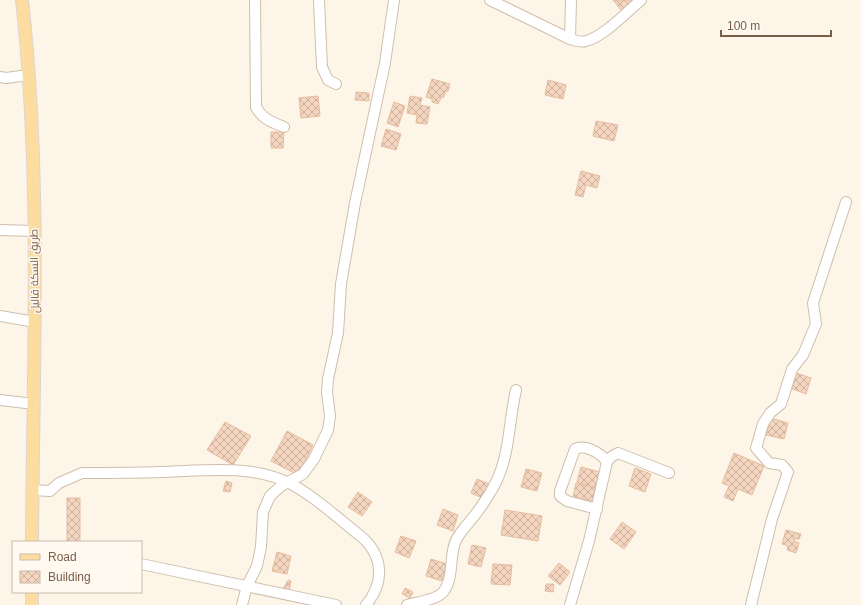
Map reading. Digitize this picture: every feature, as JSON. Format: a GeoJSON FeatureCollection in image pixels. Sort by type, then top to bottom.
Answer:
{"type":"FeatureCollection","features":[{"type":"Feature","properties":{"kind":"main road","name":"طريق السكة قاليل"},"geometry":{"type":"LineString","coordinates":[[22,0],[32,112],[35,322],[32,541]]}},
{"type":"Feature","properties":{"kind":"main road"},"geometry":{"type":"LineString","coordinates":[[32,593],[32,605]]}},
{"type":"Feature","properties":{"kind":"street"},"geometry":{"type":"LineString","coordinates":[[255,0],[256,107],[260,114],[266,119],[284,127]]}},
{"type":"Feature","properties":{"kind":"street"},"geometry":{"type":"LineString","coordinates":[[319,0],[322,67],[328,80],[336,84]]}},
{"type":"Feature","properties":{"kind":"street"},"geometry":{"type":"LineString","coordinates":[[242,605],[247,586],[257,566],[261,547],[263,512],[270,496],[280,486],[303,474],[314,459],[328,430],[330,416],[326,392],[338,333],[342,284],[355,203],[385,63],[394,0]]}},
{"type":"Feature","properties":{"kind":"street"},"geometry":{"type":"LineString","coordinates":[[490,0],[570,39],[584,42],[593,38],[641,0]]}},
{"type":"Feature","properties":{"kind":"street"},"geometry":{"type":"LineString","coordinates":[[570,39],[571,0]]}},
{"type":"Feature","properties":{"kind":"street"},"geometry":{"type":"LineString","coordinates":[[0,77],[6,78],[29,75]]}},
{"type":"Feature","properties":{"kind":"street"},"geometry":{"type":"LineString","coordinates":[[751,605],[772,519],[788,472],[782,465],[769,462],[756,448],[760,430],[770,413],[782,404],[792,369],[803,355],[816,324],[813,303],[846,202]]}},
{"type":"Feature","properties":{"kind":"street"},"geometry":{"type":"LineString","coordinates":[[0,230],[34,231]]}},
{"type":"Feature","properties":{"kind":"street"},"geometry":{"type":"LineString","coordinates":[[0,316],[35,322]]}},
{"type":"Feature","properties":{"kind":"street"},"geometry":{"type":"LineString","coordinates":[[407,605],[440,595],[444,591],[450,574],[454,546],[457,537],[492,490],[498,479],[508,438],[511,411],[516,390]]}},
{"type":"Feature","properties":{"kind":"street"},"geometry":{"type":"LineString","coordinates":[[0,400],[34,404]]}},
{"type":"Feature","properties":{"kind":"street"},"geometry":{"type":"LineString","coordinates":[[596,509],[567,501],[560,496],[560,491],[575,449],[581,447],[598,453],[606,462]]}},
{"type":"Feature","properties":{"kind":"street"},"geometry":{"type":"LineString","coordinates":[[570,605],[589,541],[606,462],[618,453],[669,473]]}},
{"type":"Feature","properties":{"kind":"street"},"geometry":{"type":"LineString","coordinates":[[32,490],[50,491],[59,483],[82,473],[232,470],[270,475],[288,482],[321,505],[372,546],[377,558],[378,584],[374,596],[366,605]]}},
{"type":"Feature","properties":{"kind":"street"},"geometry":{"type":"LineString","coordinates":[[142,564],[336,605]]}},
{"type":"Feature","properties":{"kind":"building"},"geometry":{"type":"Polygon","coordinates":[[[613,0],[633,0],[621,10],[613,0]]]}},
{"type":"Feature","properties":{"kind":"building"},"geometry":{"type":"Polygon","coordinates":[[[432,79],[450,84],[448,91],[445,92],[444,97],[441,98],[438,104],[432,102],[432,99],[426,97],[432,79]]]}},
{"type":"Feature","properties":{"kind":"building"},"geometry":{"type":"Polygon","coordinates":[[[548,80],[566,85],[563,99],[545,95],[548,80]]]}},
{"type":"Feature","properties":{"kind":"building"},"geometry":{"type":"Polygon","coordinates":[[[356,92],[369,93],[369,101],[355,100],[356,92]]]}},
{"type":"Feature","properties":{"kind":"building"},"geometry":{"type":"Polygon","coordinates":[[[318,96],[320,116],[301,118],[299,98],[318,96]]]}},
{"type":"Feature","properties":{"kind":"building"},"geometry":{"type":"Polygon","coordinates":[[[410,96],[422,98],[420,105],[430,107],[427,124],[416,123],[417,115],[407,113],[410,96]]]}},
{"type":"Feature","properties":{"kind":"building"},"geometry":{"type":"Polygon","coordinates":[[[394,102],[405,106],[398,127],[387,123],[394,102]]]}},
{"type":"Feature","properties":{"kind":"building"},"geometry":{"type":"Polygon","coordinates":[[[596,121],[618,125],[614,141],[593,136],[596,121]]]}},
{"type":"Feature","properties":{"kind":"building"},"geometry":{"type":"Polygon","coordinates":[[[386,129],[401,134],[396,150],[381,146],[386,129]]]}},
{"type":"Feature","properties":{"kind":"building"},"geometry":{"type":"Polygon","coordinates":[[[271,132],[284,132],[283,148],[271,148],[271,132]]]}},
{"type":"Feature","properties":{"kind":"building"},"geometry":{"type":"Polygon","coordinates":[[[581,171],[600,176],[597,188],[586,185],[583,197],[575,195],[581,171]]]}},
{"type":"Feature","properties":{"kind":"building"},"geometry":{"type":"Polygon","coordinates":[[[796,373],[811,378],[806,394],[790,388],[796,373]]]}},
{"type":"Feature","properties":{"kind":"building"},"geometry":{"type":"Polygon","coordinates":[[[771,418],[788,423],[784,439],[766,435],[771,418]]]}},
{"type":"Feature","properties":{"kind":"building"},"geometry":{"type":"Polygon","coordinates":[[[225,422],[251,436],[233,465],[207,450],[225,422]]]}},
{"type":"Feature","properties":{"kind":"building"},"geometry":{"type":"Polygon","coordinates":[[[287,431],[313,445],[298,475],[271,461],[287,431]]]}},
{"type":"Feature","properties":{"kind":"building"},"geometry":{"type":"Polygon","coordinates":[[[734,453],[764,466],[752,495],[738,489],[733,501],[724,497],[729,486],[722,483],[734,453]]]}},
{"type":"Feature","properties":{"kind":"building"},"geometry":{"type":"Polygon","coordinates":[[[581,467],[604,473],[600,489],[577,482],[581,467]]]}},
{"type":"Feature","properties":{"kind":"building"},"geometry":{"type":"Polygon","coordinates":[[[635,468],[651,474],[645,492],[629,486],[635,468]]]}},
{"type":"Feature","properties":{"kind":"building"},"geometry":{"type":"Polygon","coordinates":[[[526,469],[542,473],[537,491],[521,487],[526,469]]]}},
{"type":"Feature","properties":{"kind":"building"},"geometry":{"type":"Polygon","coordinates":[[[477,479],[491,485],[485,499],[471,493],[477,479]]]}},
{"type":"Feature","properties":{"kind":"building"},"geometry":{"type":"Polygon","coordinates":[[[226,481],[232,483],[230,492],[223,491],[226,481]]]}},
{"type":"Feature","properties":{"kind":"building"},"geometry":{"type":"Polygon","coordinates":[[[576,483],[600,489],[597,502],[573,497],[576,483]]]}},
{"type":"Feature","properties":{"kind":"building"},"geometry":{"type":"Polygon","coordinates":[[[358,492],[372,502],[362,516],[348,507],[358,492]]]}},
{"type":"Feature","properties":{"kind":"building"},"geometry":{"type":"Polygon","coordinates":[[[67,498],[80,498],[80,541],[67,541],[67,498]]]}},
{"type":"Feature","properties":{"kind":"building"},"geometry":{"type":"Polygon","coordinates":[[[443,509],[458,515],[453,531],[437,525],[443,509]]]}},
{"type":"Feature","properties":{"kind":"building"},"geometry":{"type":"Polygon","coordinates":[[[505,510],[542,516],[538,541],[501,535],[505,510]]]}},
{"type":"Feature","properties":{"kind":"building"},"geometry":{"type":"Polygon","coordinates":[[[622,522],[636,532],[624,549],[610,539],[622,522]]]}},
{"type":"Feature","properties":{"kind":"building"},"geometry":{"type":"Polygon","coordinates":[[[786,530],[801,534],[799,539],[794,539],[794,541],[799,543],[796,553],[787,550],[788,546],[782,544],[786,530]]]}},
{"type":"Feature","properties":{"kind":"building"},"geometry":{"type":"Polygon","coordinates":[[[401,536],[416,541],[409,558],[395,552],[401,536]]]}},
{"type":"Feature","properties":{"kind":"building"},"geometry":{"type":"Polygon","coordinates":[[[472,545],[486,548],[481,567],[468,564],[472,545]]]}},
{"type":"Feature","properties":{"kind":"building"},"geometry":{"type":"Polygon","coordinates":[[[277,552],[291,556],[287,574],[272,571],[277,552]]]}},
{"type":"Feature","properties":{"kind":"building"},"geometry":{"type":"Polygon","coordinates":[[[431,559],[447,564],[442,581],[426,576],[431,559]]]}},
{"type":"Feature","properties":{"kind":"building"},"geometry":{"type":"Polygon","coordinates":[[[559,563],[570,572],[560,585],[548,576],[559,563]]]}},
{"type":"Feature","properties":{"kind":"building"},"geometry":{"type":"Polygon","coordinates":[[[493,564],[512,565],[510,585],[491,584],[493,564]]]}},
{"type":"Feature","properties":{"kind":"building"},"geometry":{"type":"Polygon","coordinates":[[[288,580],[291,581],[289,592],[282,591],[288,580]]]}},
{"type":"Feature","properties":{"kind":"building"},"geometry":{"type":"Polygon","coordinates":[[[546,584],[554,584],[553,592],[545,591],[546,584]]]}},
{"type":"Feature","properties":{"kind":"building"},"geometry":{"type":"Polygon","coordinates":[[[405,588],[413,592],[410,598],[402,594],[405,588]]]}}]}
